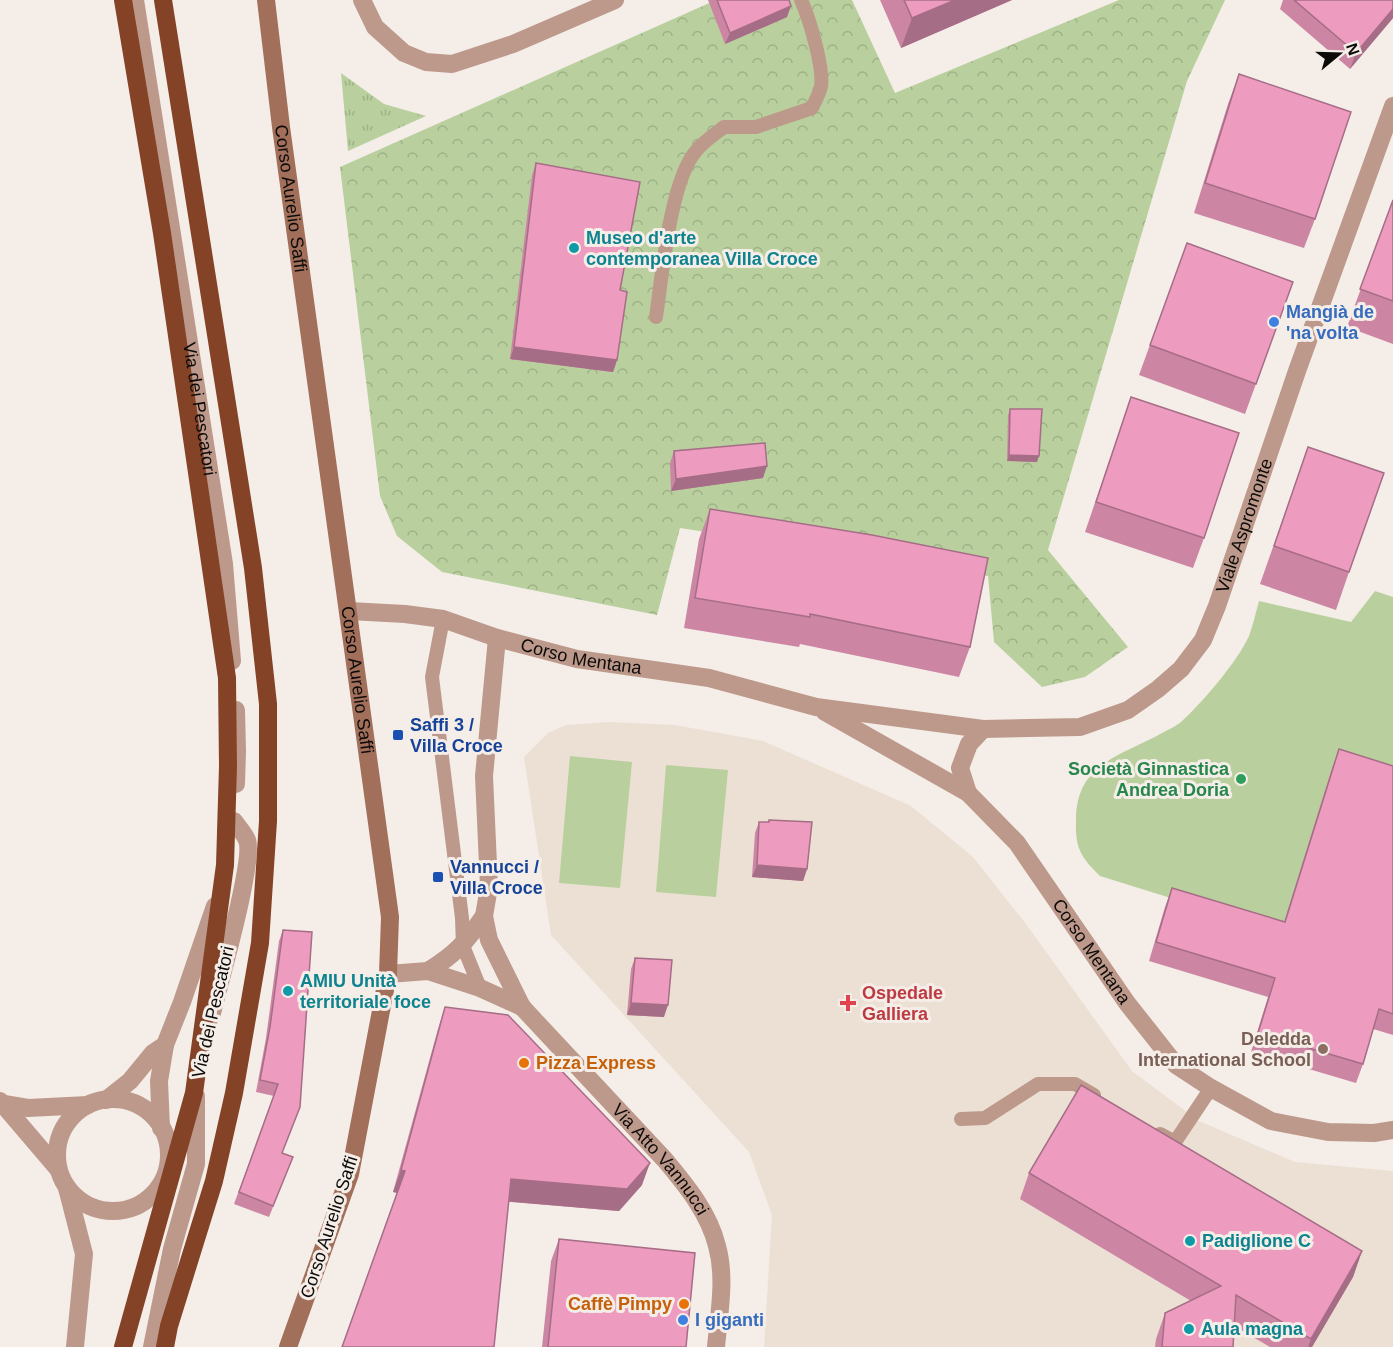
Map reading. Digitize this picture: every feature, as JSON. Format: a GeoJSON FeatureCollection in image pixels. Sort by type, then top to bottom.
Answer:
{"type":"FeatureCollection","features":[{"type":"Feature","properties":{"kind":"highway"},"geometry":{"type":"LineString","coordinates":[[123,0],[164,245],[225,667],[228,766],[225,865],[194,1093],[123,1347]]}},
{"type":"Feature","properties":{"kind":"highway"},"geometry":{"type":"LineString","coordinates":[[163,0],[253,568],[268,704],[268,820],[260,943],[234,1093],[214,1181],[169,1326],[165,1347]]}},
{"type":"Feature","properties":{"kind":"main road","name":"Corso Aurelio Saffi"},"geometry":{"type":"LineString","coordinates":[[266,0],[281,127],[390,917],[388,974],[350,1174],[288,1347]]}},
{"type":"Feature","properties":{"kind":"street","name":"Via dei Pescatori"},"geometry":{"type":"LineString","coordinates":[[135,0],[224,564],[235,687],[237,751],[232,843],[217,901],[183,1002],[165,1045],[159,1081],[161,1128]]}},
{"type":"Feature","properties":{"kind":"street"},"geometry":{"type":"LineString","coordinates":[[362,0],[375,27],[404,53],[426,62],[452,64],[513,44],[615,0]]}},
{"type":"Feature","properties":{"kind":"street","name":"Viale Aspromonte"},"geometry":{"type":"LineString","coordinates":[[983,729],[1080,727],[1128,710],[1181,669],[1203,640],[1393,106]]}},
{"type":"Feature","properties":{"kind":"street","name":"Corso Mentana"},"geometry":{"type":"LineString","coordinates":[[349,611],[443,619],[497,638],[577,659],[709,678],[816,707],[983,729]]}},
{"type":"Feature","properties":{"kind":"street","name":"Via Atto Vannucci"},"geometry":{"type":"LineString","coordinates":[[497,638],[484,776],[489,887],[484,916],[489,940],[522,1007],[665,1160],[686,1184],[705,1214],[717,1246],[722,1281],[717,1347]]}},
{"type":"Feature","properties":{"kind":"street","name":"Corso Mentana"},"geometry":{"type":"LineString","coordinates":[[816,707],[968,793],[1017,843],[1127,1003],[1176,1065],[1210,1088],[1271,1121],[1328,1132],[1374,1133],[1393,1130]]}},
{"type":"Feature","properties":{"kind":"street"},"geometry":{"type":"LineString","coordinates":[[968,793],[960,768],[969,744],[983,729]]}},
{"type":"Feature","properties":{"kind":"street","name":"Via dei Pescatori"},"geometry":{"type":"LineString","coordinates":[[152,1347],[172,1249],[196,1164],[196,1076],[238,908],[248,858],[248,841],[234,821]]}},
{"type":"Feature","properties":{"kind":"street","name":"Via Atto Vannucci"},"geometry":{"type":"LineString","coordinates":[[428,971],[463,946],[484,916]]}},
{"type":"Feature","properties":{"kind":"street","name":"Via Atto Vannucci"},"geometry":{"type":"LineString","coordinates":[[388,974],[428,971],[480,988],[522,1007]]}},
{"type":"Feature","properties":{"kind":"street","name":"Via dei Pescatori"},"geometry":{"type":"LineString","coordinates":[[106,1100],[130,1081],[153,1053],[165,1045]]}},
{"type":"Feature","properties":{"kind":"street","name":"Via dei Pescatori"},"geometry":{"type":"LineString","coordinates":[[106,1100],[125,1100],[150,1113],[161,1128],[168,1146],[168,1165],[156,1191],[141,1203],[115,1211],[96,1209],[79,1200],[66,1186],[58,1169],[57,1150],[62,1132],[73,1116],[88,1105],[106,1100]]}},
{"type":"Feature","properties":{"kind":"street"},"geometry":{"type":"LineString","coordinates":[[2,1102],[28,1108],[88,1105]]}},
{"type":"Feature","properties":{"kind":"street"},"geometry":{"type":"LineString","coordinates":[[2,1102],[58,1169]]}},
{"type":"Feature","properties":{"kind":"street"},"geometry":{"type":"LineString","coordinates":[[66,1186],[84,1254],[75,1347]]}},
{"type":"Feature","properties":{"kind":"lane"},"geometry":{"type":"LineString","coordinates":[[656,317],[670,223],[682,179],[695,152],[724,127],[756,127],[812,108],[821,86],[820,65],[801,0]]}},
{"type":"Feature","properties":{"kind":"lane"},"geometry":{"type":"LineString","coordinates":[[443,619],[432,678],[462,918],[463,946],[480,988]]}},
{"type":"Feature","properties":{"kind":"lane"},"geometry":{"type":"LineString","coordinates":[[961,1119],[985,1118],[1038,1084],[1075,1084],[1105,1102]]}},
{"type":"Feature","properties":{"kind":"lane"},"geometry":{"type":"LineString","coordinates":[[1145,1125],[1175,1142],[1210,1088]]}},
{"type":"Feature","properties":{"kind":"shaded area","name":"Ospedale Galliera"},"geometry":{"type":"Polygon","coordinates":[[[610,722],[675,725],[763,741],[911,806],[973,857],[1026,924],[1132,1071],[1199,1121],[1295,1162],[1393,1171],[1393,1347],[764,1347],[772,1215],[749,1152],[551,935],[524,757],[548,733],[566,725],[610,722]]]}},
{"type":"Feature","properties":{"kind":"green space"},"geometry":{"type":"Polygon","coordinates":[[[716,0],[852,0],[895,93],[1119,0],[1225,0],[1187,81],[1048,550],[1128,647],[1085,677],[1042,687],[994,642],[988,576],[680,528],[657,615],[442,572],[397,536],[380,496],[340,167],[716,0]]]}},
{"type":"Feature","properties":{"kind":"green space"},"geometry":{"type":"Polygon","coordinates":[[[341,73],[384,104],[426,116],[348,151],[341,73]]]}},
{"type":"Feature","properties":{"kind":"green space","name":"Società Ginnastica Andrea Doria"},"geometry":{"type":"Polygon","coordinates":[[[1375,591],[1393,597],[1393,958],[1274,930],[1100,876],[1080,852],[1076,830],[1078,801],[1092,773],[1117,756],[1177,725],[1190,714],[1219,681],[1244,646],[1259,601],[1351,622],[1375,591]]]}},
{"type":"Feature","properties":{"kind":"green space"},"geometry":{"type":"Polygon","coordinates":[[[570,756],[632,762],[620,888],[559,883],[570,756]]]}},
{"type":"Feature","properties":{"kind":"green space"},"geometry":{"type":"Polygon","coordinates":[[[666,765],[728,770],[716,897],[656,892],[666,765]]]}},
{"type":"Feature","properties":{"kind":"building"},"geometry":{"type":"Polygon","coordinates":[[[717,0],[789,0],[791,6],[730,33],[717,0]]]}},
{"type":"Feature","properties":{"kind":"building"},"geometry":{"type":"Polygon","coordinates":[[[904,0],[955,0],[912,18],[904,0]]]}},
{"type":"Feature","properties":{"kind":"building"},"geometry":{"type":"Polygon","coordinates":[[[1294,0],[1393,0],[1393,9],[1356,53],[1294,0]]]}},
{"type":"Feature","properties":{"kind":"building"},"geometry":{"type":"Polygon","coordinates":[[[1239,74],[1351,112],[1315,219],[1205,183],[1239,74]]]}},
{"type":"Feature","properties":{"kind":"building","name":"Museo d'arte contemporanea Villa Croce"},"geometry":{"type":"Polygon","coordinates":[[[536,163],[640,182],[620,290],[627,292],[617,360],[514,347],[536,163]]]}},
{"type":"Feature","properties":{"kind":"building"},"geometry":{"type":"Polygon","coordinates":[[[1393,200],[1393,301],[1360,289],[1393,200]]]}},
{"type":"Feature","properties":{"kind":"building"},"geometry":{"type":"Polygon","coordinates":[[[1187,243],[1293,282],[1256,384],[1150,345],[1187,243]]]}},
{"type":"Feature","properties":{"kind":"building"},"geometry":{"type":"Polygon","coordinates":[[[1131,397],[1239,433],[1204,538],[1096,502],[1131,397]]]}},
{"type":"Feature","properties":{"kind":"building"},"geometry":{"type":"Polygon","coordinates":[[[1010,409],[1042,409],[1039,456],[1009,455],[1010,409]]]}},
{"type":"Feature","properties":{"kind":"building"},"geometry":{"type":"Polygon","coordinates":[[[765,443],[767,466],[676,479],[674,451],[765,443]]]}},
{"type":"Feature","properties":{"kind":"building"},"geometry":{"type":"Polygon","coordinates":[[[1308,447],[1384,473],[1349,572],[1274,546],[1308,447]]]}},
{"type":"Feature","properties":{"kind":"building"},"geometry":{"type":"Polygon","coordinates":[[[710,509],[872,535],[988,558],[970,647],[810,614],[810,617],[695,598],[710,509]]]}},
{"type":"Feature","properties":{"kind":"building"},"geometry":{"type":"Polygon","coordinates":[[[1339,749],[1393,766],[1393,1014],[1379,1009],[1363,1064],[1258,1033],[1275,978],[1156,942],[1172,888],[1285,922],[1339,749]]]}},
{"type":"Feature","properties":{"kind":"building"},"geometry":{"type":"Polygon","coordinates":[[[769,820],[812,822],[807,869],[757,865],[759,822],[769,822],[769,820]]]}},
{"type":"Feature","properties":{"kind":"building"},"geometry":{"type":"Polygon","coordinates":[[[283,930],[312,932],[300,1107],[282,1153],[293,1157],[273,1206],[239,1192],[278,1084],[260,1080],[270,1027],[283,930]]]}},
{"type":"Feature","properties":{"kind":"building"},"geometry":{"type":"Polygon","coordinates":[[[635,958],[672,960],[668,1005],[631,1003],[635,958]]]}},
{"type":"Feature","properties":{"kind":"building"},"geometry":{"type":"Polygon","coordinates":[[[445,1007],[508,1015],[650,1163],[627,1189],[511,1179],[494,1347],[342,1347],[405,1171],[401,1170],[445,1007]]]}},
{"type":"Feature","properties":{"kind":"building","name":"Padiglione C"},"geometry":{"type":"Polygon","coordinates":[[[1081,1085],[1362,1251],[1311,1339],[1236,1295],[1233,1347],[1162,1347],[1165,1313],[1221,1286],[1029,1173],[1081,1085]]]}},
{"type":"Feature","properties":{"kind":"building"},"geometry":{"type":"Polygon","coordinates":[[[559,1239],[695,1253],[686,1347],[548,1347],[559,1239]]]}},
{"type":"Feature","properties":{"kind":"place","name":"Museo d'arte contemporanea Villa Croce"},"geometry":{"type":"Point","coordinates":[574,248]}},
{"type":"Feature","properties":{"kind":"place","name":"Mangià de 'na volta"},"geometry":{"type":"Point","coordinates":[1274,322]}},
{"type":"Feature","properties":{"kind":"place","name":"Saffi 3 / Villa Croce"},"geometry":{"type":"Point","coordinates":[398,735]}},
{"type":"Feature","properties":{"kind":"place","name":"Società Ginnastica Andrea Doria"},"geometry":{"type":"Point","coordinates":[1241,779]}},
{"type":"Feature","properties":{"kind":"place","name":"Vannucci / Villa Croce"},"geometry":{"type":"Point","coordinates":[438,877]}},
{"type":"Feature","properties":{"kind":"place","name":"AMIU Unità territoriale foce"},"geometry":{"type":"Point","coordinates":[288,991]}},
{"type":"Feature","properties":{"kind":"place","name":"Ospedale Galliera"},"geometry":{"type":"Point","coordinates":[848,1003]}},
{"type":"Feature","properties":{"kind":"place","name":"Deledda International School"},"geometry":{"type":"Point","coordinates":[1323,1049]}},
{"type":"Feature","properties":{"kind":"place","name":"Pizza Express"},"geometry":{"type":"Point","coordinates":[524,1063]}},
{"type":"Feature","properties":{"kind":"place","name":"Padiglione C"},"geometry":{"type":"Point","coordinates":[1190,1241]}},
{"type":"Feature","properties":{"kind":"place","name":"Caffè Pimpy"},"geometry":{"type":"Point","coordinates":[684,1304]}},
{"type":"Feature","properties":{"kind":"place","name":"I giganti"},"geometry":{"type":"Point","coordinates":[683,1320]}},
{"type":"Feature","properties":{"kind":"place","name":"Aula magna"},"geometry":{"type":"Point","coordinates":[1189,1329]}}]}
